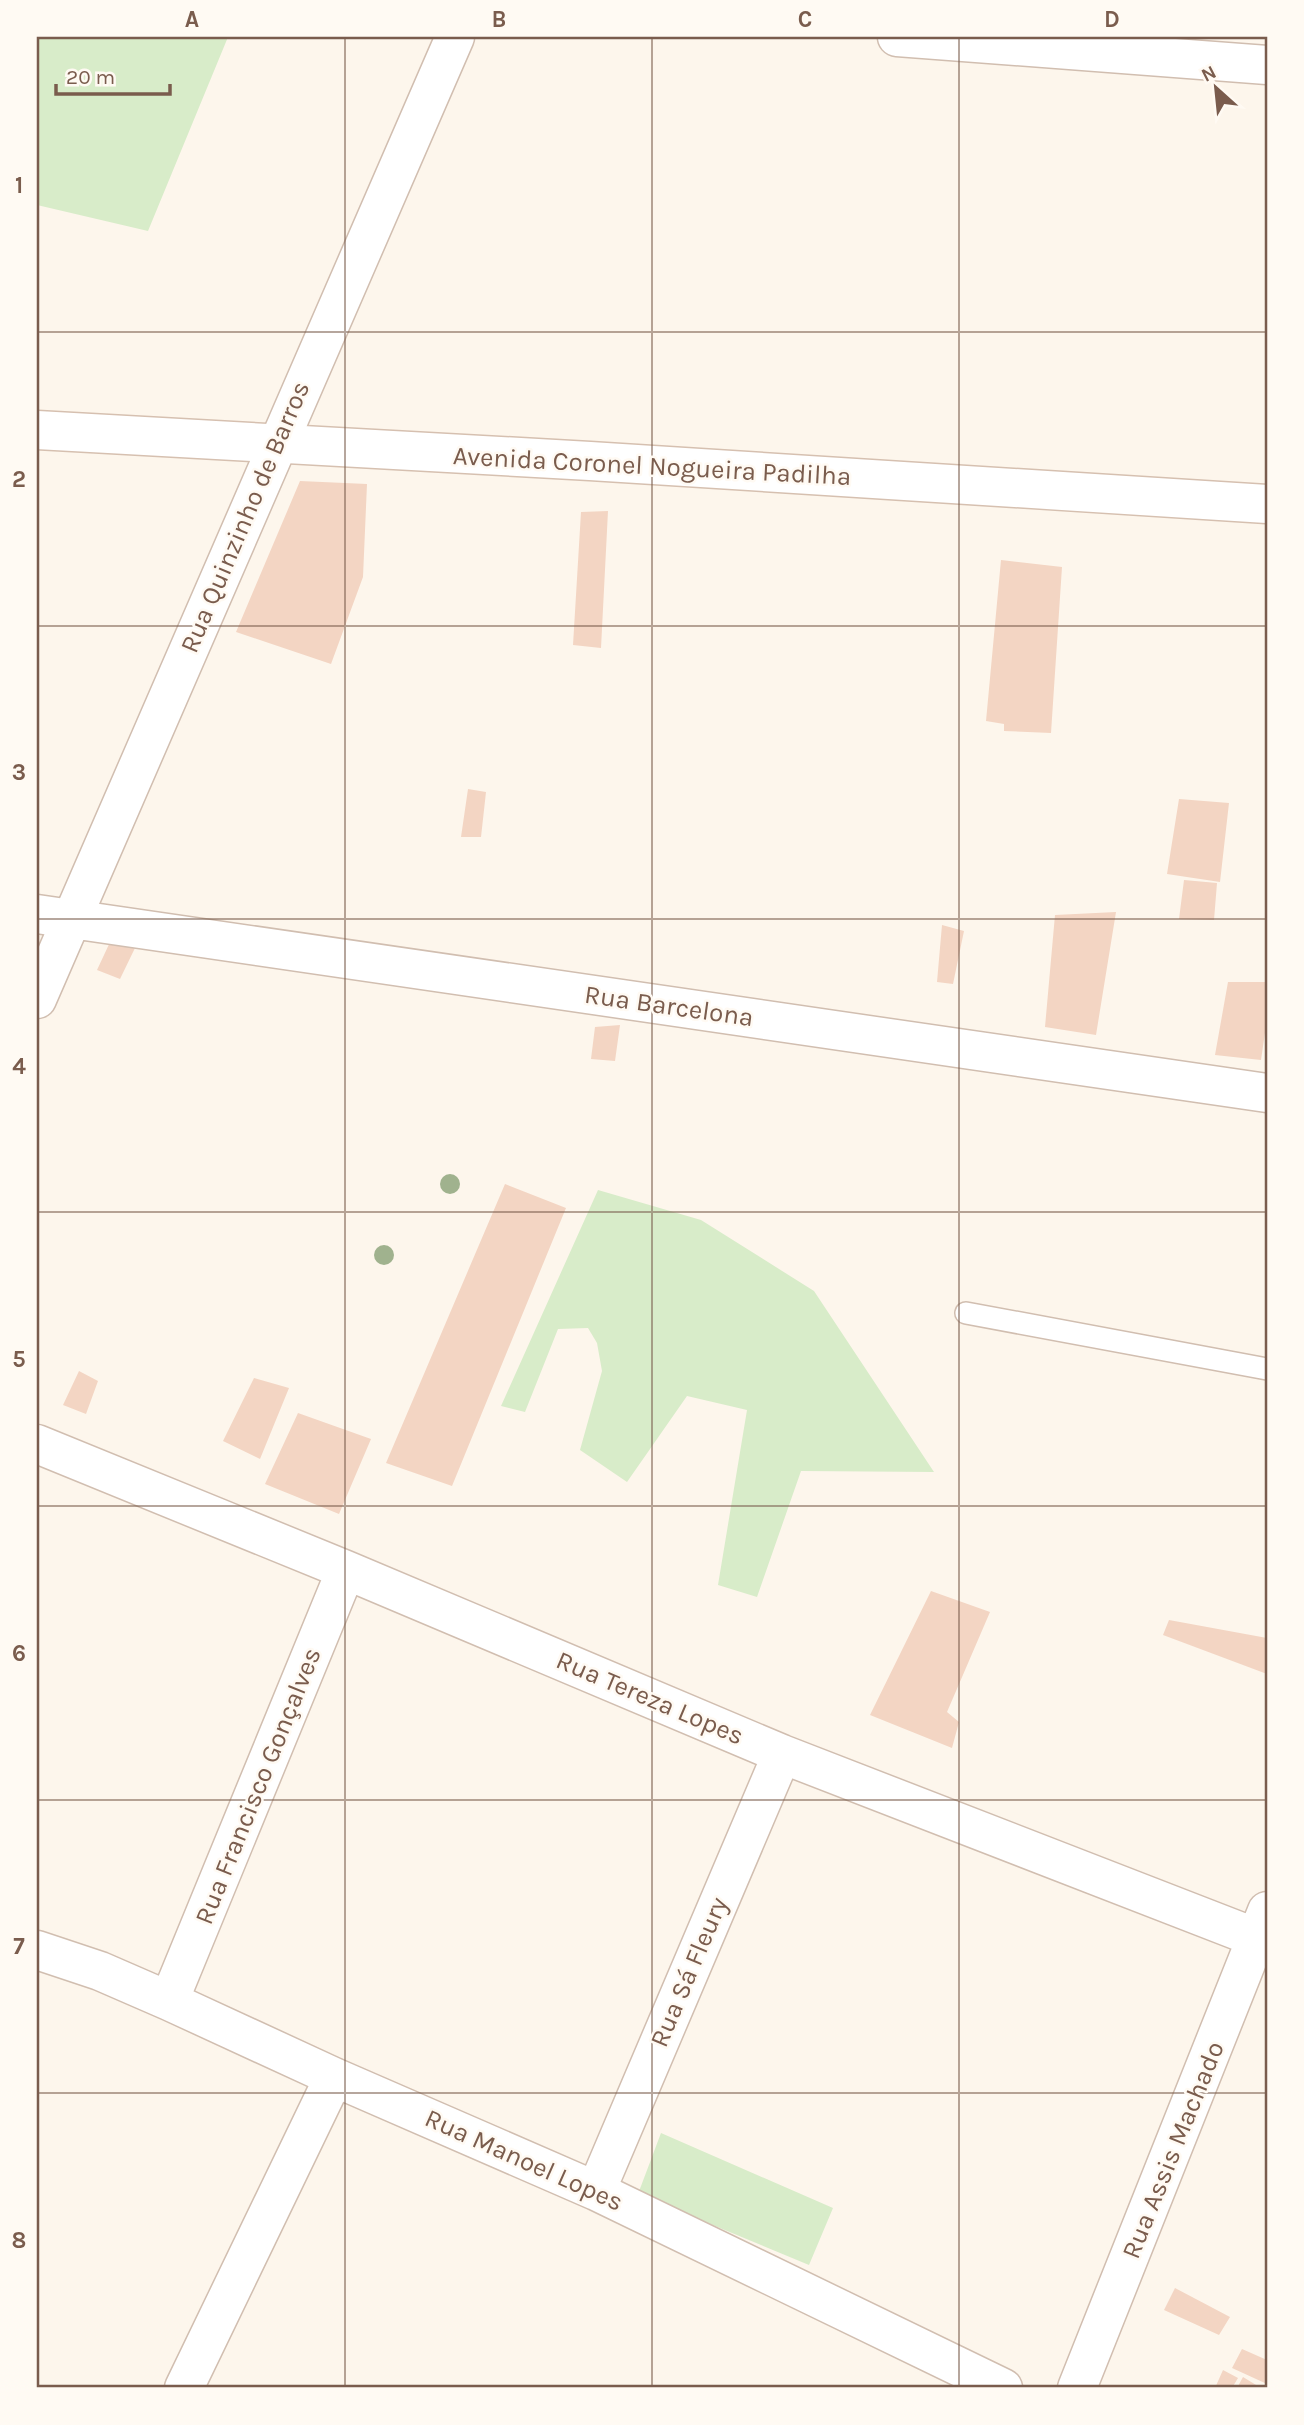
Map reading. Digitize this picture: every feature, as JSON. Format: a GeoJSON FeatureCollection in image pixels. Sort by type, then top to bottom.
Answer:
{"type":"FeatureCollection","features":[{"type":"Feature","properties":{"kind":"street","name":"Rua Quinzinho de Barros"},"geometry":{"type":"LineString","coordinates":[[37,999],[54,916],[276,445],[455,37]]}},
{"type":"Feature","properties":{"kind":"street"},"geometry":{"type":"LineString","coordinates":[[897,37],[1267,65]]}},
{"type":"Feature","properties":{"kind":"street","name":"Avenida Coronel Nogueira Padilha"},"geometry":{"type":"LineString","coordinates":[[37,430],[590,461],[1267,504]]}},
{"type":"Feature","properties":{"kind":"street","name":"Rua Barcelona"},"geometry":{"type":"LineString","coordinates":[[54,916],[1267,1093]]}},
{"type":"Feature","properties":{"kind":"street","name":"Rua Tereza Lopes"},"geometry":{"type":"LineString","coordinates":[[37,1444],[346,1570],[782,1754],[1264,1930]]}},
{"type":"Feature","properties":{"kind":"street","name":"Rua Francisco Gonçalves"},"geometry":{"type":"LineString","coordinates":[[169,2001],[346,1570]]}},
{"type":"Feature","properties":{"kind":"street","name":"Rua Sá Fleury"},"geometry":{"type":"LineString","coordinates":[[596,2191],[782,1754]]}},
{"type":"Feature","properties":{"kind":"street","name":"Rua Assis Machado"},"geometry":{"type":"LineString","coordinates":[[1077,2388],[1264,1930]]}},
{"type":"Feature","properties":{"kind":"street","name":"Rua Manoel Lopes"},"geometry":{"type":"LineString","coordinates":[[37,1950],[100,1971],[596,2191],[1003,2388]]}},
{"type":"Feature","properties":{"kind":"street"},"geometry":{"type":"LineString","coordinates":[[184,2388],[334,2077]]}},
{"type":"Feature","properties":{"kind":"lane"},"geometry":{"type":"LineString","coordinates":[[966,1313],[1267,1368]]}},
{"type":"Feature","properties":{"kind":"green space"},"geometry":{"type":"Polygon","coordinates":[[[37,37],[228,37],[148,231],[37,205],[37,37]]]}},
{"type":"Feature","properties":{"kind":"green space"},"geometry":{"type":"Polygon","coordinates":[[[598,1190],[701,1220],[814,1291],[934,1472],[801,1471],[757,1597],[718,1585],[747,1410],[687,1396],[627,1482],[580,1450],[602,1371],[597,1343],[588,1328],[558,1329],[525,1412],[501,1406],[598,1190]]]}},
{"type":"Feature","properties":{"kind":"green space"},"geometry":{"type":"Polygon","coordinates":[[[661,2133],[833,2208],[809,2265],[638,2194],[661,2133]]]}},
{"type":"Feature","properties":{"kind":"building"},"geometry":{"type":"Polygon","coordinates":[[[300,481],[367,484],[363,577],[331,664],[236,632],[300,481]]]}},
{"type":"Feature","properties":{"kind":"building"},"geometry":{"type":"Polygon","coordinates":[[[608,511],[601,648],[573,645],[581,512],[608,511]]]}},
{"type":"Feature","properties":{"kind":"building"},"geometry":{"type":"Polygon","coordinates":[[[1001,560],[1062,567],[1051,733],[1004,731],[1004,724],[986,721],[1001,560]]]}},
{"type":"Feature","properties":{"kind":"building"},"geometry":{"type":"Polygon","coordinates":[[[468,789],[486,792],[481,837],[461,837],[468,789]]]}},
{"type":"Feature","properties":{"kind":"building"},"geometry":{"type":"Polygon","coordinates":[[[1179,799],[1229,803],[1220,882],[1167,874],[1179,799]]]}},
{"type":"Feature","properties":{"kind":"building"},"geometry":{"type":"Polygon","coordinates":[[[1184,880],[1217,883],[1214,920],[1179,919],[1184,880]]]}},
{"type":"Feature","properties":{"kind":"building"},"geometry":{"type":"Polygon","coordinates":[[[1116,912],[1096,1035],[1045,1027],[1055,915],[1116,912]]]}},
{"type":"Feature","properties":{"kind":"building"},"geometry":{"type":"Polygon","coordinates":[[[942,925],[964,931],[953,984],[937,982],[942,925]]]}},
{"type":"Feature","properties":{"kind":"building"},"geometry":{"type":"Polygon","coordinates":[[[111,940],[135,948],[120,979],[97,970],[111,940]]]}},
{"type":"Feature","properties":{"kind":"building"},"geometry":{"type":"Polygon","coordinates":[[[1228,982],[1267,982],[1267,1019],[1261,1060],[1215,1055],[1228,982]]]}},
{"type":"Feature","properties":{"kind":"building"},"geometry":{"type":"Polygon","coordinates":[[[620,1025],[615,1061],[591,1059],[595,1027],[620,1025]]]}},
{"type":"Feature","properties":{"kind":"building"},"geometry":{"type":"Polygon","coordinates":[[[505,1184],[566,1208],[452,1486],[386,1463],[505,1184]]]}},
{"type":"Feature","properties":{"kind":"building"},"geometry":{"type":"Polygon","coordinates":[[[79,1371],[98,1381],[86,1414],[63,1405],[79,1371]]]}},
{"type":"Feature","properties":{"kind":"building"},"geometry":{"type":"Polygon","coordinates":[[[254,1378],[289,1388],[260,1459],[223,1441],[254,1378]]]}},
{"type":"Feature","properties":{"kind":"building"},"geometry":{"type":"Polygon","coordinates":[[[298,1413],[371,1439],[339,1514],[265,1484],[298,1413]]]}},
{"type":"Feature","properties":{"kind":"building"},"geometry":{"type":"Polygon","coordinates":[[[931,1591],[990,1612],[947,1712],[959,1722],[952,1748],[870,1715],[931,1591]]]}},
{"type":"Feature","properties":{"kind":"building"},"geometry":{"type":"Polygon","coordinates":[[[1169,1620],[1267,1638],[1267,1674],[1163,1635],[1169,1620]]]}},
{"type":"Feature","properties":{"kind":"building"},"geometry":{"type":"Polygon","coordinates":[[[1175,2288],[1230,2317],[1219,2335],[1164,2310],[1175,2288]]]}},
{"type":"Feature","properties":{"kind":"building"},"geometry":{"type":"Polygon","coordinates":[[[1242,2349],[1267,2360],[1267,2384],[1232,2368],[1242,2349]]]}},
{"type":"Feature","properties":{"kind":"building"},"geometry":{"type":"Polygon","coordinates":[[[1223,2370],[1238,2378],[1232,2388],[1215,2388],[1223,2370]]]}},
{"type":"Feature","properties":{"kind":"building"},"geometry":{"type":"Polygon","coordinates":[[[1243,2377],[1261,2388],[1237,2388],[1243,2377]]]}}]}
